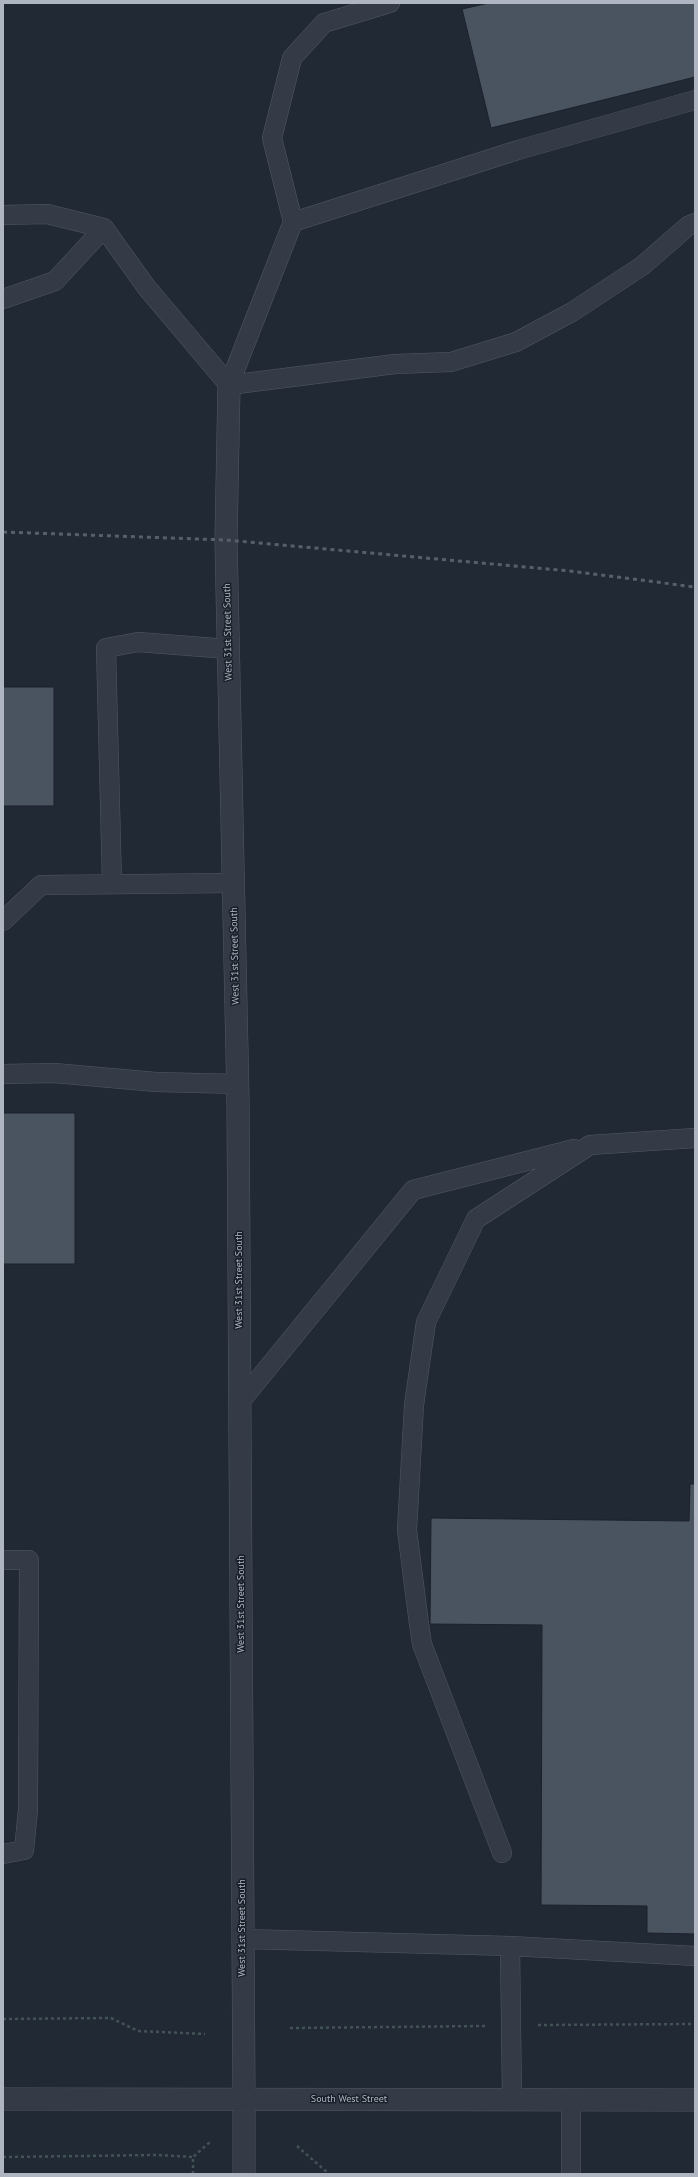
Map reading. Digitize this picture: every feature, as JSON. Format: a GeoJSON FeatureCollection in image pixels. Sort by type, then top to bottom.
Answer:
{"type":"FeatureCollection","features":[{"type":"Feature","properties":{"kind":"street","name":"West 31st Street South"},"geometry":{"type":"LineString","coordinates":[[228,385],[226,540],[238,1084],[244,2174]]}},
{"type":"Feature","properties":{"kind":"street","name":"South West Street"},"geometry":{"type":"LineString","coordinates":[[3,2099],[695,2100]]}},
{"type":"Feature","properties":{"kind":"lane"},"geometry":{"type":"LineString","coordinates":[[228,385],[293,222],[272,138],[292,58],[324,23],[390,3]]}},
{"type":"Feature","properties":{"kind":"lane"},"geometry":{"type":"LineString","coordinates":[[293,222],[518,150],[695,100]]}},
{"type":"Feature","properties":{"kind":"lane"},"geometry":{"type":"LineString","coordinates":[[3,215],[47,214],[104,228],[147,288],[228,385]]}},
{"type":"Feature","properties":{"kind":"lane"},"geometry":{"type":"LineString","coordinates":[[228,385],[395,364],[451,362],[516,342],[572,312],[642,266],[688,226],[695,223]]}},
{"type":"Feature","properties":{"kind":"lane"},"geometry":{"type":"LineString","coordinates":[[3,299],[55,280],[104,228]]}},
{"type":"Feature","properties":{"kind":"lane"},"geometry":{"type":"LineString","coordinates":[[112,884],[106,648],[138,642],[228,649]]}},
{"type":"Feature","properties":{"kind":"lane"},"geometry":{"type":"LineString","coordinates":[[3,921],[41,885],[233,883]]}},
{"type":"Feature","properties":{"kind":"lane"},"geometry":{"type":"LineString","coordinates":[[3,1074],[54,1073],[156,1082],[238,1084]]}},
{"type":"Feature","properties":{"kind":"lane"},"geometry":{"type":"LineString","coordinates":[[240,1402],[413,1190],[590,1145],[695,1138]]}},
{"type":"Feature","properties":{"kind":"lane"},"geometry":{"type":"LineString","coordinates":[[502,1853],[422,1644],[407,1530],[414,1405],[426,1322],[476,1219],[590,1145]]}},
{"type":"Feature","properties":{"kind":"lane"},"geometry":{"type":"LineString","coordinates":[[3,1560],[29,1560],[28,1810],[24,1850],[3,1854]]}},
{"type":"Feature","properties":{"kind":"lane"},"geometry":{"type":"LineString","coordinates":[[242,1939],[510,1946],[695,1956]]}},
{"type":"Feature","properties":{"kind":"lane"},"geometry":{"type":"LineString","coordinates":[[510,1946],[512,2100]]}},
{"type":"Feature","properties":{"kind":"lane"},"geometry":{"type":"LineString","coordinates":[[571,2100],[571,2174]]}},
{"type":"Feature","properties":{"kind":"path"},"geometry":{"type":"LineString","coordinates":[[3,2019],[111,2018],[138,2031],[205,2034]]}},
{"type":"Feature","properties":{"kind":"path"},"geometry":{"type":"LineString","coordinates":[[3,2157],[158,2155],[193,2157],[210,2142]]}},
{"type":"Feature","properties":{"kind":"path"},"geometry":{"type":"LineString","coordinates":[[297,2146],[329,2174]]}},
{"type":"Feature","properties":{"kind":"path"},"geometry":{"type":"LineString","coordinates":[[193,2157],[193,2174]]}},
{"type":"Feature","properties":{"kind":"building"},"geometry":{"type":"Polygon","coordinates":[[[489,3],[695,3],[695,77],[491,128],[462,9],[489,3]]]}},
{"type":"Feature","properties":{"kind":"building"},"geometry":{"type":"Polygon","coordinates":[[[3,687],[54,687],[54,806],[3,806],[3,687]]]}},
{"type":"Feature","properties":{"kind":"building"},"geometry":{"type":"Polygon","coordinates":[[[3,1113],[75,1113],[75,1264],[3,1264],[3,1113]]]}},
{"type":"Feature","properties":{"kind":"building"},"geometry":{"type":"Polygon","coordinates":[[[690,1484],[695,1484],[695,1934],[647,1933],[647,1906],[541,1905],[542,1625],[430,1624],[431,1518],[689,1521],[690,1484]]]}},
{"type":"Feature","properties":{"kind":"railway"},"geometry":{"type":"LineString","coordinates":[[3,532],[226,540],[570,571],[695,587]]}}]}
